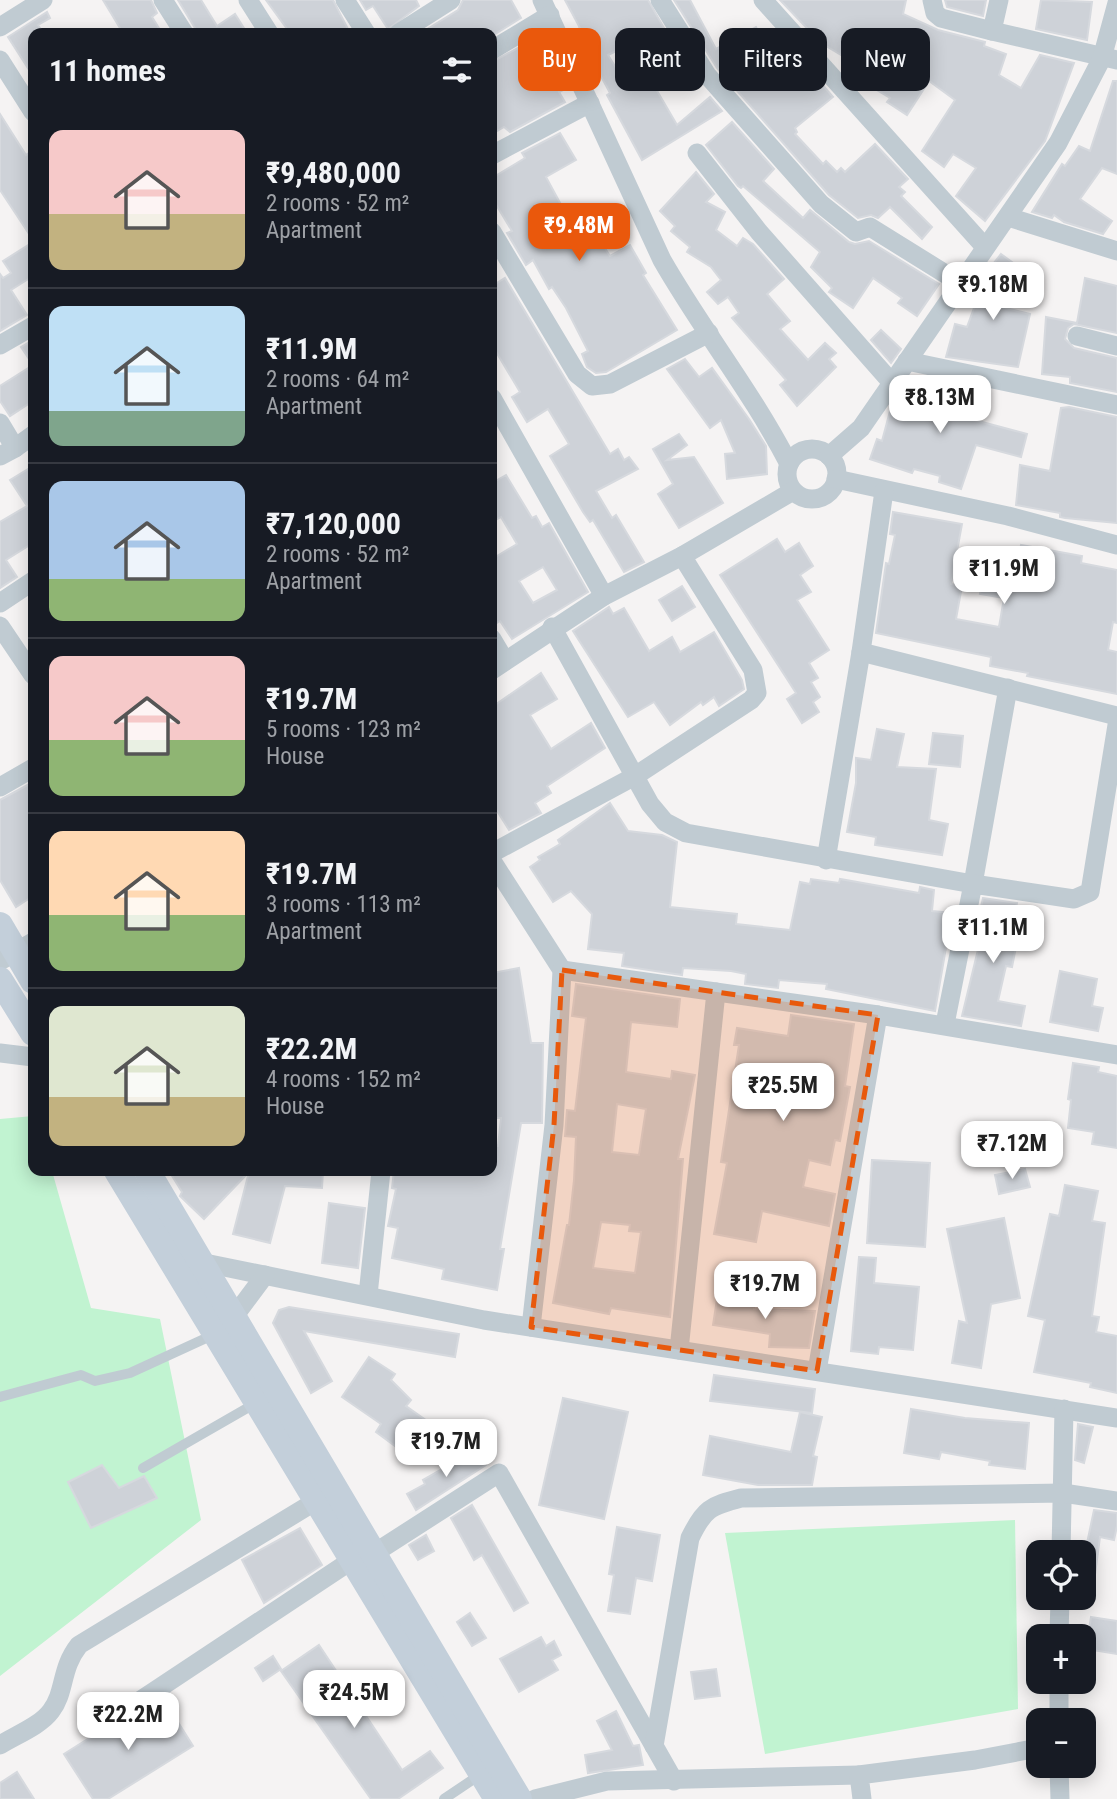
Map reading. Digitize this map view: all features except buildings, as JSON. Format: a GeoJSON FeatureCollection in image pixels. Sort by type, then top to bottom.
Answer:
{"type":"FeatureCollection","features":[{"type":"Feature","properties":{"kind":"main road"},"geometry":{"type":"LineString","coordinates":[[0,925],[28,972]]}},
{"type":"Feature","properties":{"kind":"main road"},"geometry":{"type":"LineString","coordinates":[[0,981],[28,1025]]}},
{"type":"Feature","properties":{"kind":"main road"},"geometry":{"type":"LineString","coordinates":[[120,1176],[224,1326],[363,1557],[519,1799]]}},
{"type":"Feature","properties":{"kind":"main road"},"geometry":{"type":"LineString","coordinates":[[150,1176],[200,1262],[257,1403],[316,1500],[363,1557],[497,1799]]}},
{"type":"Feature","properties":{"kind":"street"},"geometry":{"type":"LineString","coordinates":[[0,27],[43,0]]}},
{"type":"Feature","properties":{"kind":"street"},"geometry":{"type":"LineString","coordinates":[[163,0],[181,28]]}},
{"type":"Feature","properties":{"kind":"street"},"geometry":{"type":"LineString","coordinates":[[248,0],[266,28]]}},
{"type":"Feature","properties":{"kind":"street"},"geometry":{"type":"LineString","coordinates":[[345,0],[363,28]]}},
{"type":"Feature","properties":{"kind":"street"},"geometry":{"type":"LineString","coordinates":[[405,28],[430,6],[451,0]]}},
{"type":"Feature","properties":{"kind":"street"},"geometry":{"type":"LineString","coordinates":[[660,0],[706,75],[821,204],[856,232],[870,227],[960,283]]}},
{"type":"Feature","properties":{"kind":"street"},"geometry":{"type":"LineString","coordinates":[[763,0],[984,246]]}},
{"type":"Feature","properties":{"kind":"street"},"geometry":{"type":"LineString","coordinates":[[932,0],[935,13],[941,18],[1110,59]]}},
{"type":"Feature","properties":{"kind":"street"},"geometry":{"type":"LineString","coordinates":[[992,32],[999,0]]}},
{"type":"Feature","properties":{"kind":"street"},"geometry":{"type":"LineString","coordinates":[[829,456],[860,428],[1058,143],[1110,59],[1117,3]]}},
{"type":"Feature","properties":{"kind":"street"},"geometry":{"type":"LineString","coordinates":[[497,46],[546,8],[662,260],[750,392],[789,464]]}},
{"type":"Feature","properties":{"kind":"street"},"geometry":{"type":"LineString","coordinates":[[0,60],[28,104]]}},
{"type":"Feature","properties":{"kind":"street"},"geometry":{"type":"LineString","coordinates":[[497,152],[590,103]]}},
{"type":"Feature","properties":{"kind":"street"},"geometry":{"type":"LineString","coordinates":[[696,153],[759,232],[892,383]]}},
{"type":"Feature","properties":{"kind":"street"},"geometry":{"type":"LineString","coordinates":[[1008,217],[1117,251]]}},
{"type":"Feature","properties":{"kind":"street"},"geometry":{"type":"LineString","coordinates":[[497,240],[577,374],[592,386],[610,384],[709,333]]}},
{"type":"Feature","properties":{"kind":"street"},"geometry":{"type":"LineString","coordinates":[[0,345],[28,329]]}},
{"type":"Feature","properties":{"kind":"street"},"geometry":{"type":"LineString","coordinates":[[1077,337],[1117,346]]}},
{"type":"Feature","properties":{"kind":"street"},"geometry":{"type":"LineString","coordinates":[[907,361],[1117,405]]}},
{"type":"Feature","properties":{"kind":"street"},"geometry":{"type":"LineString","coordinates":[[497,407],[604,596]]}},
{"type":"Feature","properties":{"kind":"street"},"geometry":{"type":"LineString","coordinates":[[0,424],[7,452],[28,438]]}},
{"type":"Feature","properties":{"kind":"street"},"geometry":{"type":"LineString","coordinates":[[812,449],[829,456],[836,471],[836,479],[832,488],[818,498],[809,499],[793,491],[787,477],[789,464],[794,456],[812,449]]}},
{"type":"Feature","properties":{"kind":"street"},"geometry":{"type":"LineString","coordinates":[[836,479],[1007,516],[1117,545]]}},
{"type":"Feature","properties":{"kind":"street"},"geometry":{"type":"LineString","coordinates":[[498,666],[604,596],[682,556],[793,491]]}},
{"type":"Feature","properties":{"kind":"street"},"geometry":{"type":"LineString","coordinates":[[827,860],[884,491]]}},
{"type":"Feature","properties":{"kind":"street"},"geometry":{"type":"LineString","coordinates":[[497,850],[635,776],[751,700],[757,693],[753,670],[682,556]]}},
{"type":"Feature","properties":{"kind":"street"},"geometry":{"type":"LineString","coordinates":[[0,603],[28,584]]}},
{"type":"Feature","properties":{"kind":"street"},"geometry":{"type":"LineString","coordinates":[[0,626],[28,668]]}},
{"type":"Feature","properties":{"kind":"street"},"geometry":{"type":"LineString","coordinates":[[552,628],[635,776],[665,822],[686,833],[827,860],[1074,899],[1090,892],[1117,724]]}},
{"type":"Feature","properties":{"kind":"street"},"geometry":{"type":"LineString","coordinates":[[861,652],[1117,716]]}},
{"type":"Feature","properties":{"kind":"street"},"geometry":{"type":"LineString","coordinates":[[945,1024],[1008,688]]}},
{"type":"Feature","properties":{"kind":"street"},"geometry":{"type":"LineString","coordinates":[[0,787],[28,771]]}},
{"type":"Feature","properties":{"kind":"street"},"geometry":{"type":"LineString","coordinates":[[497,869],[562,970],[554,1125],[531,1327]]}},
{"type":"Feature","properties":{"kind":"street"},"geometry":{"type":"LineString","coordinates":[[562,970],[945,1024],[1117,1055]]}},
{"type":"Feature","properties":{"kind":"street"},"geometry":{"type":"LineString","coordinates":[[679,1350],[716,992]]}},
{"type":"Feature","properties":{"kind":"street"},"geometry":{"type":"LineString","coordinates":[[817,1371],[878,1015]]}},
{"type":"Feature","properties":{"kind":"street"},"geometry":{"type":"LineString","coordinates":[[0,1054],[28,1057]]}},
{"type":"Feature","properties":{"kind":"street"},"geometry":{"type":"LineString","coordinates":[[368,1295],[380,1176]]}},
{"type":"Feature","properties":{"kind":"street"},"geometry":{"type":"LineString","coordinates":[[200,1262],[531,1327],[1117,1418]]}},
{"type":"Feature","properties":{"kind":"street"},"geometry":{"type":"LineString","coordinates":[[224,1326],[265,1275]]}},
{"type":"Feature","properties":{"kind":"street"},"geometry":{"type":"LineString","coordinates":[[1061,1540],[1064,1409]]}},
{"type":"Feature","properties":{"kind":"street"},"geometry":{"type":"LineString","coordinates":[[120,1714],[499,1473],[674,1781]]}},
{"type":"Feature","properties":{"kind":"street"},"geometry":{"type":"LineString","coordinates":[[654,1746],[690,1538],[701,1516],[714,1505],[741,1499],[1063,1493],[1117,1501]]}},
{"type":"Feature","properties":{"kind":"street"},"geometry":{"type":"LineString","coordinates":[[0,1745],[51,1712],[67,1660],[79,1645],[316,1500]]}},
{"type":"Feature","properties":{"kind":"street"},"geometry":{"type":"LineString","coordinates":[[535,1799],[607,1781],[859,1775],[1026,1750]]}},
{"type":"Feature","properties":{"kind":"street"},"geometry":{"type":"LineString","coordinates":[[859,1775],[862,1799]]}},
{"type":"Feature","properties":{"kind":"street"},"geometry":{"type":"LineString","coordinates":[[1059,1778],[1060,1799]]}},
{"type":"Feature","properties":{"kind":"lane"},"geometry":{"type":"LineString","coordinates":[[0,1397],[81,1376],[95,1381],[130,1373],[224,1326]]}},
{"type":"Feature","properties":{"kind":"lane"},"geometry":{"type":"LineString","coordinates":[[144,1468],[257,1403]]}},
{"type":"Feature","properties":{"kind":"lane"},"geometry":{"type":"LineString","coordinates":[[444,1799],[481,1774]]}},
{"type":"Feature","properties":{"kind":"highlighted area"},"geometry":{"type":"Polygon","coordinates":[[[562,970],[878,1015],[817,1371],[531,1327],[554,1125],[562,970]]]}},
{"type":"Feature","properties":{"kind":"green space"},"geometry":{"type":"Polygon","coordinates":[[[28,1116],[28,1176],[53,1176],[91,1308],[160,1319],[201,1520],[0,1676],[0,1119],[28,1116]]]}},
{"type":"Feature","properties":{"kind":"green space"},"geometry":{"type":"Polygon","coordinates":[[[1015,1520],[1018,1709],[765,1754],[725,1533],[1015,1520]]]}}]}
